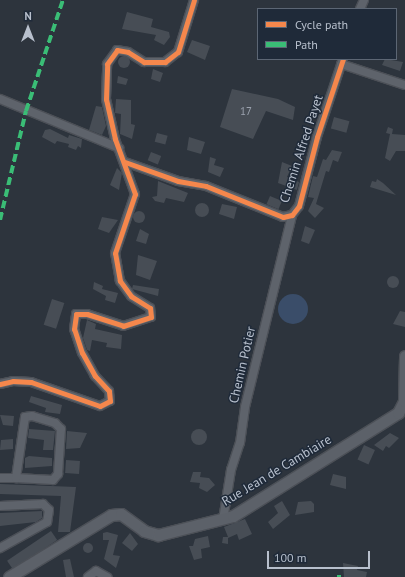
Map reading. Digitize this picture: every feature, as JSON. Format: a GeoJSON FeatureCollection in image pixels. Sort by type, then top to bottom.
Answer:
{"type":"FeatureCollection","features":[{"type":"Feature","properties":{"kind":"main road","name":"Rue Jean de Cambiaire"},"geometry":{"type":"LineString","coordinates":[[9,577],[111,514],[121,514],[144,531],[158,535],[223,520],[260,500],[395,416],[404,401],[405,356]]}},
{"type":"Feature","properties":{"kind":"street"},"geometry":{"type":"LineString","coordinates":[[0,384],[13,381],[31,382],[100,406],[110,400],[109,391],[95,376],[82,353],[74,329],[76,314],[87,314],[124,326],[151,317],[150,308],[131,296],[120,281],[115,253],[136,194],[119,148],[106,99],[107,64],[118,50],[128,52],[144,62],[164,62],[178,52],[194,0]]}},
{"type":"Feature","properties":{"kind":"street"},"geometry":{"type":"LineString","coordinates":[[342,62],[405,85]]}},
{"type":"Feature","properties":{"kind":"street","name":"Chemin Alfred Payet"},"geometry":{"type":"LineString","coordinates":[[125,162],[178,181],[206,186],[283,217],[292,216],[299,206],[317,137],[342,62]]}},
{"type":"Feature","properties":{"kind":"street"},"geometry":{"type":"LineString","coordinates":[[0,99],[119,148]]}},
{"type":"Feature","properties":{"kind":"street","name":"Chemin Potier"},"geometry":{"type":"LineString","coordinates":[[223,520],[231,470],[240,443],[245,407],[292,216]]}},
{"type":"Feature","properties":{"kind":"street"},"geometry":{"type":"LineString","coordinates":[[0,478],[53,480],[58,474],[61,429],[55,423],[32,416],[24,417],[16,478]]}},
{"type":"Feature","properties":{"kind":"street"},"geometry":{"type":"LineString","coordinates":[[0,506],[43,504],[49,510],[47,522],[0,548]]}},
{"type":"Feature","properties":{"kind":"street"},"geometry":{"type":"LineString","coordinates":[[88,577],[96,570],[107,577]]}},
{"type":"Feature","properties":{"kind":"water"},"geometry":{"type":"Polygon","coordinates":[[[293,294],[299,295],[307,303],[307,315],[299,323],[293,324],[287,323],[279,315],[278,309],[279,303],[287,295],[293,294]]]}},
{"type":"Feature","properties":{"kind":"building"},"geometry":{"type":"Polygon","coordinates":[[[127,12],[153,19],[151,27],[169,32],[170,37],[164,45],[154,40],[156,35],[122,29],[127,12]]]}},
{"type":"Feature","properties":{"kind":"building"},"geometry":{"type":"Polygon","coordinates":[[[192,40],[210,46],[205,60],[187,52],[192,40]]]}},
{"type":"Feature","properties":{"kind":"building"},"geometry":{"type":"Polygon","coordinates":[[[124,56],[128,58],[130,62],[128,66],[124,68],[120,66],[118,62],[120,58],[124,56]]]}},
{"type":"Feature","properties":{"kind":"building"},"geometry":{"type":"Polygon","coordinates":[[[384,60],[403,62],[400,71],[382,65],[384,60]]]}},
{"type":"Feature","properties":{"kind":"building"},"geometry":{"type":"Polygon","coordinates":[[[153,69],[163,73],[160,82],[151,79],[153,69]]]}},
{"type":"Feature","properties":{"kind":"building"},"geometry":{"type":"Polygon","coordinates":[[[118,76],[128,79],[126,85],[117,83],[118,76]]]}},
{"type":"Feature","properties":{"kind":"building"},"geometry":{"type":"Polygon","coordinates":[[[232,89],[278,99],[295,107],[293,120],[266,111],[253,139],[220,127],[232,89]]]}},
{"type":"Feature","properties":{"kind":"building"},"geometry":{"type":"Polygon","coordinates":[[[116,99],[131,100],[131,124],[135,125],[132,139],[120,134],[121,114],[115,113],[116,99]]]}},
{"type":"Feature","properties":{"kind":"building"},"geometry":{"type":"Polygon","coordinates":[[[96,106],[102,107],[106,126],[102,135],[89,130],[96,106]]]}},
{"type":"Feature","properties":{"kind":"building"},"geometry":{"type":"Polygon","coordinates":[[[334,117],[349,121],[346,133],[331,129],[334,117]]]}},
{"type":"Feature","properties":{"kind":"building"},"geometry":{"type":"Polygon","coordinates":[[[388,127],[393,129],[392,134],[405,135],[405,151],[396,151],[390,161],[385,158],[390,134],[386,133],[388,127]]]}},
{"type":"Feature","properties":{"kind":"building"},"geometry":{"type":"Polygon","coordinates":[[[50,129],[68,138],[69,135],[82,139],[81,148],[78,146],[76,150],[68,147],[69,144],[57,141],[55,144],[42,137],[45,130],[50,129]]]}},
{"type":"Feature","properties":{"kind":"building"},"geometry":{"type":"Polygon","coordinates":[[[157,133],[168,136],[165,145],[155,142],[157,133]]]}},
{"type":"Feature","properties":{"kind":"building"},"geometry":{"type":"Polygon","coordinates":[[[189,137],[205,142],[201,154],[187,150],[189,137]]]}},
{"type":"Feature","properties":{"kind":"building"},"geometry":{"type":"Polygon","coordinates":[[[332,150],[342,152],[338,162],[333,160],[329,172],[326,171],[316,204],[324,208],[315,218],[308,211],[314,198],[308,197],[313,176],[317,177],[323,159],[326,160],[332,150]]]}},
{"type":"Feature","properties":{"kind":"building"},"geometry":{"type":"Polygon","coordinates":[[[151,152],[161,156],[158,164],[148,160],[151,152]]]}},
{"type":"Feature","properties":{"kind":"building"},"geometry":{"type":"Polygon","coordinates":[[[210,157],[216,159],[214,165],[224,168],[220,177],[208,172],[210,157]]]}},
{"type":"Feature","properties":{"kind":"building"},"geometry":{"type":"Polygon","coordinates":[[[282,162],[292,166],[287,177],[299,182],[297,190],[278,183],[282,162]]]}},
{"type":"Feature","properties":{"kind":"building"},"geometry":{"type":"Polygon","coordinates":[[[117,168],[122,173],[119,190],[110,185],[117,168]]]}},
{"type":"Feature","properties":{"kind":"building"},"geometry":{"type":"Polygon","coordinates":[[[377,179],[396,195],[370,187],[372,181],[376,182],[377,179]]]}},
{"type":"Feature","properties":{"kind":"building"},"geometry":{"type":"Polygon","coordinates":[[[158,181],[188,193],[184,202],[166,198],[164,203],[155,201],[152,197],[157,196],[158,181]]]}},
{"type":"Feature","properties":{"kind":"building"},"geometry":{"type":"Polygon","coordinates":[[[270,196],[282,201],[278,209],[266,204],[270,196]]]}},
{"type":"Feature","properties":{"kind":"building"},"geometry":{"type":"Polygon","coordinates":[[[199,203],[205,203],[209,207],[209,213],[205,217],[199,217],[195,213],[195,207],[199,203]]]}},
{"type":"Feature","properties":{"kind":"building"},"geometry":{"type":"Polygon","coordinates":[[[222,204],[237,207],[234,219],[219,214],[222,204]]]}},
{"type":"Feature","properties":{"kind":"building"},"geometry":{"type":"Polygon","coordinates":[[[137,211],[141,211],[145,217],[141,223],[137,223],[133,219],[133,215],[137,211]]]}},
{"type":"Feature","properties":{"kind":"building"},"geometry":{"type":"Polygon","coordinates":[[[102,217],[118,220],[109,233],[98,229],[102,217]]]}},
{"type":"Feature","properties":{"kind":"building"},"geometry":{"type":"Polygon","coordinates":[[[305,226],[315,230],[309,244],[301,241],[305,226]]]}},
{"type":"Feature","properties":{"kind":"building"},"geometry":{"type":"Polygon","coordinates":[[[140,229],[149,234],[146,244],[136,241],[140,229]]]}},
{"type":"Feature","properties":{"kind":"building"},"geometry":{"type":"Polygon","coordinates":[[[138,255],[157,261],[150,280],[136,275],[138,255]]]}},
{"type":"Feature","properties":{"kind":"building"},"geometry":{"type":"Polygon","coordinates":[[[391,276],[395,276],[399,282],[395,288],[391,288],[387,284],[387,280],[391,276]]]}},
{"type":"Feature","properties":{"kind":"building"},"geometry":{"type":"Polygon","coordinates":[[[94,282],[103,286],[102,289],[118,293],[115,303],[105,300],[106,296],[93,289],[94,282]]]}},
{"type":"Feature","properties":{"kind":"building"},"geometry":{"type":"Polygon","coordinates":[[[133,285],[159,289],[158,296],[132,289],[133,285]]]}},
{"type":"Feature","properties":{"kind":"building"},"geometry":{"type":"Polygon","coordinates":[[[52,299],[64,303],[56,329],[44,325],[52,299]]]}},
{"type":"Feature","properties":{"kind":"building"},"geometry":{"type":"Polygon","coordinates":[[[400,311],[405,312],[405,327],[393,324],[400,311]]]}},
{"type":"Feature","properties":{"kind":"building"},"geometry":{"type":"Polygon","coordinates":[[[87,320],[96,324],[95,329],[122,335],[121,349],[106,347],[107,343],[92,340],[90,351],[87,350],[83,338],[87,320]]]}},
{"type":"Feature","properties":{"kind":"building"},"geometry":{"type":"Polygon","coordinates":[[[31,396],[62,405],[60,414],[45,412],[46,408],[29,402],[31,396]]]}},
{"type":"Feature","properties":{"kind":"building"},"geometry":{"type":"Polygon","coordinates":[[[0,415],[14,416],[13,426],[3,425],[0,415]]]}},
{"type":"Feature","properties":{"kind":"building"},"geometry":{"type":"Polygon","coordinates":[[[29,429],[55,431],[53,450],[43,450],[44,440],[28,438],[29,429]]]}},
{"type":"Feature","properties":{"kind":"building"},"geometry":{"type":"Polygon","coordinates":[[[196,429],[202,429],[207,434],[205,443],[202,445],[196,445],[191,440],[191,434],[196,429]]]}},
{"type":"Feature","properties":{"kind":"building"},"geometry":{"type":"Polygon","coordinates":[[[67,431],[87,433],[80,448],[66,449],[67,431]]]}},
{"type":"Feature","properties":{"kind":"building"},"geometry":{"type":"Polygon","coordinates":[[[390,433],[399,438],[389,448],[386,446],[383,451],[374,445],[390,433]]]}},
{"type":"Feature","properties":{"kind":"building"},"geometry":{"type":"Polygon","coordinates":[[[13,439],[13,449],[0,450],[1,440],[13,439]]]}},
{"type":"Feature","properties":{"kind":"building"},"geometry":{"type":"Polygon","coordinates":[[[364,445],[375,450],[368,464],[357,460],[364,445]]]}},
{"type":"Feature","properties":{"kind":"building"},"geometry":{"type":"Polygon","coordinates":[[[29,456],[52,458],[52,466],[25,468],[25,458],[29,456]]]}},
{"type":"Feature","properties":{"kind":"building"},"geometry":{"type":"Polygon","coordinates":[[[66,460],[80,461],[79,474],[65,473],[66,460]]]}},
{"type":"Feature","properties":{"kind":"building"},"geometry":{"type":"Polygon","coordinates":[[[193,472],[201,472],[200,477],[209,478],[215,485],[207,492],[199,488],[200,483],[190,482],[193,472]]]}},
{"type":"Feature","properties":{"kind":"building"},"geometry":{"type":"Polygon","coordinates":[[[333,474],[346,477],[346,489],[330,485],[333,474]]]}},
{"type":"Feature","properties":{"kind":"building"},"geometry":{"type":"Polygon","coordinates":[[[0,484],[76,487],[70,532],[58,532],[61,496],[0,494],[0,484]]]}},
{"type":"Feature","properties":{"kind":"building"},"geometry":{"type":"Polygon","coordinates":[[[282,501],[290,515],[273,529],[268,522],[278,513],[274,506],[282,501]]]}},
{"type":"Feature","properties":{"kind":"building"},"geometry":{"type":"Polygon","coordinates":[[[311,501],[314,504],[314,512],[295,515],[298,502],[311,501]]]}},
{"type":"Feature","properties":{"kind":"building"},"geometry":{"type":"Polygon","coordinates":[[[42,511],[42,518],[36,522],[0,526],[0,513],[42,511]]]}},
{"type":"Feature","properties":{"kind":"building"},"geometry":{"type":"Polygon","coordinates":[[[245,519],[252,534],[239,540],[237,534],[228,538],[228,544],[222,543],[223,537],[228,537],[224,527],[245,519]]]}},
{"type":"Feature","properties":{"kind":"building"},"geometry":{"type":"Polygon","coordinates":[[[51,531],[57,540],[13,570],[7,561],[51,531]]]}},
{"type":"Feature","properties":{"kind":"building"},"geometry":{"type":"Polygon","coordinates":[[[107,532],[118,535],[113,555],[120,556],[116,568],[104,559],[109,540],[103,540],[103,533],[107,532]]]}},
{"type":"Feature","properties":{"kind":"building"},"geometry":{"type":"Polygon","coordinates":[[[130,533],[138,544],[132,551],[122,543],[130,533]]]}},
{"type":"Feature","properties":{"kind":"building"},"geometry":{"type":"Polygon","coordinates":[[[208,536],[210,547],[201,549],[202,558],[194,560],[189,546],[193,546],[195,539],[208,536]]]}},
{"type":"Feature","properties":{"kind":"building"},"geometry":{"type":"Polygon","coordinates":[[[86,543],[90,543],[92,544],[92,552],[86,553],[83,550],[83,546],[86,543]]]}},
{"type":"Feature","properties":{"kind":"building"},"geometry":{"type":"Polygon","coordinates":[[[70,559],[74,577],[66,577],[63,560],[70,559]]]}},
{"type":"Feature","properties":{"kind":"building"},"geometry":{"type":"Polygon","coordinates":[[[343,563],[358,566],[357,570],[367,572],[366,577],[344,577],[343,563]]]}},
{"type":"Feature","properties":{"kind":"marked path"},"geometry":{"type":"LineString","coordinates":[[0,220],[26,111],[63,0]]}},
{"type":"Feature","properties":{"kind":"cycle path"},"geometry":{"type":"LineString","coordinates":[[0,384],[13,381],[31,382],[100,406],[110,401],[109,391],[95,376],[82,353],[74,329],[76,314],[87,314],[123,326],[151,317],[150,308],[131,296],[120,281],[115,253],[135,194],[115,139],[106,99],[107,64],[117,50],[128,52],[144,62],[165,62],[178,52],[194,0]]}},
{"type":"Feature","properties":{"kind":"cycle path"},"geometry":{"type":"LineString","coordinates":[[125,162],[178,181],[206,186],[283,217],[292,215],[299,206],[317,137],[343,60]]}}]}
